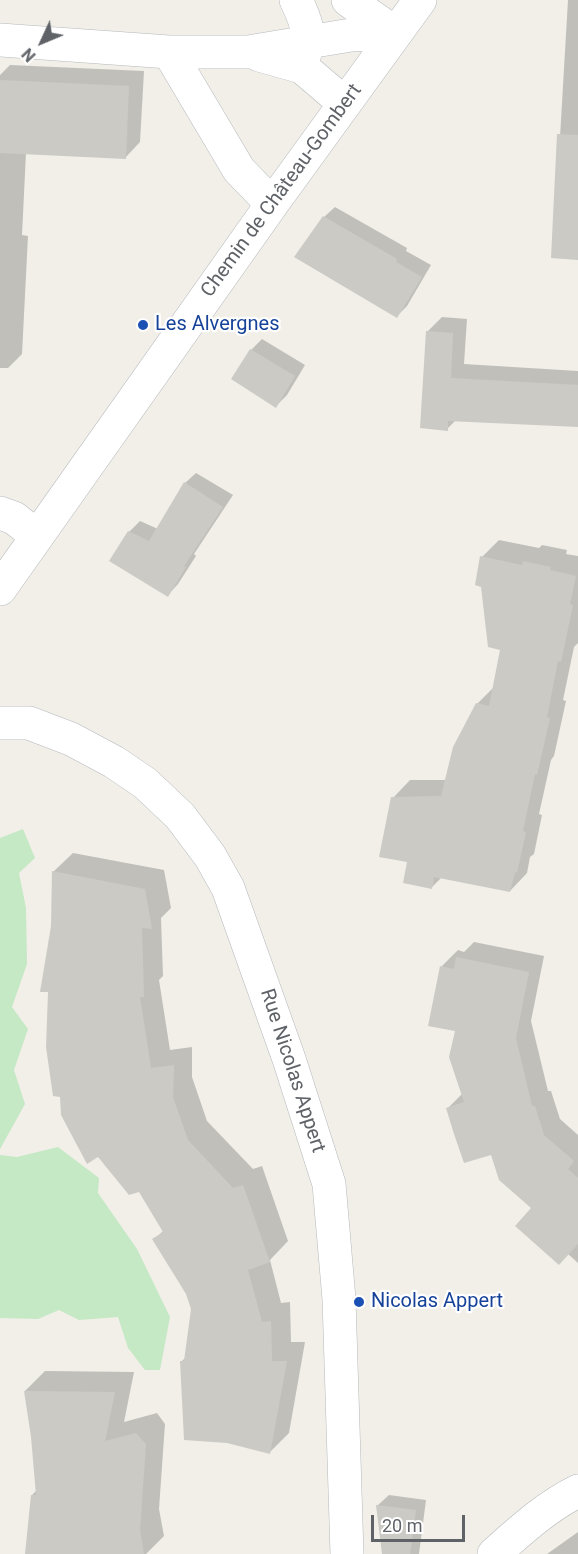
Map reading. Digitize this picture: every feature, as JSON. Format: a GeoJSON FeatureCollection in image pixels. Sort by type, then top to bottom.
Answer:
{"type":"FeatureCollection","features":[{"type":"Feature","properties":{"kind":"street"},"geometry":{"type":"LineString","coordinates":[[296,0],[306,22],[305,55],[344,103]]}},
{"type":"Feature","properties":{"kind":"street"},"geometry":{"type":"LineString","coordinates":[[348,0],[395,33]]}},
{"type":"Feature","properties":{"kind":"street","name":"Chemin de Château-Gombert"},"geometry":{"type":"LineString","coordinates":[[0,588],[344,103],[420,0]]}},
{"type":"Feature","properties":{"kind":"street"},"geometry":{"type":"LineString","coordinates":[[0,40],[169,52],[305,55],[351,35],[395,33]]}},
{"type":"Feature","properties":{"kind":"street"},"geometry":{"type":"LineString","coordinates":[[169,52],[239,170],[272,204]]}},
{"type":"Feature","properties":{"kind":"street"},"geometry":{"type":"LineString","coordinates":[[0,513],[14,518],[37,536]]}},
{"type":"Feature","properties":{"kind":"street","name":"Rue Nicolas Appert"},"geometry":{"type":"LineString","coordinates":[[1,722],[29,723],[71,739],[114,762],[145,783],[180,816],[210,856],[228,888],[290,1059],[329,1184],[339,1299],[347,1554]]}},
{"type":"Feature","properties":{"kind":"street"},"geometry":{"type":"LineString","coordinates":[[494,1554],[562,1498],[578,1491]]}},
{"type":"Feature","properties":{"kind":"green space"},"geometry":{"type":"Polygon","coordinates":[[[23,829],[35,858],[19,873],[26,908],[27,964],[12,1007],[28,1029],[14,1070],[25,1104],[0,1149],[0,838],[23,829]]]}},
{"type":"Feature","properties":{"kind":"green space"},"geometry":{"type":"Polygon","coordinates":[[[58,1147],[99,1178],[98,1193],[137,1249],[170,1317],[160,1370],[145,1370],[128,1348],[118,1317],[79,1320],[59,1310],[38,1319],[0,1318],[0,1155],[17,1157],[58,1147]]]}},
{"type":"Feature","properties":{"kind":"building"},"geometry":{"type":"Polygon","coordinates":[[[0,80],[129,86],[126,159],[0,153],[0,80]]]}},
{"type":"Feature","properties":{"kind":"building"},"geometry":{"type":"Polygon","coordinates":[[[557,134],[578,135],[578,260],[551,258],[557,134]]]}},
{"type":"Feature","properties":{"kind":"building"},"geometry":{"type":"Polygon","coordinates":[[[323,216],[397,259],[396,262],[422,277],[397,318],[294,257],[323,216]]]}},
{"type":"Feature","properties":{"kind":"building"},"geometry":{"type":"Polygon","coordinates":[[[426,331],[453,333],[451,378],[578,385],[578,427],[448,421],[448,431],[420,428],[426,331]]]}},
{"type":"Feature","properties":{"kind":"building"},"geometry":{"type":"Polygon","coordinates":[[[250,349],[295,376],[276,408],[231,379],[250,349]]]}},
{"type":"Feature","properties":{"kind":"building"},"geometry":{"type":"Polygon","coordinates":[[[184,482],[223,507],[184,566],[186,567],[168,597],[109,561],[128,531],[149,541],[184,482]]]}},
{"type":"Feature","properties":{"kind":"building"},"geometry":{"type":"Polygon","coordinates":[[[480,556],[522,565],[523,561],[551,567],[550,570],[576,576],[570,604],[573,605],[561,662],[558,661],[547,717],[550,718],[537,775],[535,774],[517,873],[515,872],[510,892],[434,877],[432,889],[403,883],[407,862],[379,857],[391,797],[441,796],[453,747],[476,703],[489,706],[500,650],[488,647],[481,587],[475,585],[480,556]]]}},
{"type":"Feature","properties":{"kind":"building"},"geometry":{"type":"Polygon","coordinates":[[[52,871],[145,889],[152,929],[142,928],[144,997],[140,997],[151,1068],[174,1065],[173,1097],[188,1140],[233,1188],[243,1185],[270,1262],[248,1270],[262,1322],[271,1321],[272,1361],[287,1361],[270,1454],[227,1443],[184,1440],[180,1361],[184,1361],[191,1309],[186,1294],[152,1239],[163,1232],[139,1192],[129,1195],[98,1157],[87,1164],[61,1115],[60,1097],[53,1096],[46,1047],[48,992],[40,992],[51,926],[52,871]]]}},
{"type":"Feature","properties":{"kind":"building"},"geometry":{"type":"Polygon","coordinates":[[[456,957],[529,972],[516,1038],[532,1106],[535,1106],[544,1135],[574,1161],[568,1169],[578,1178],[578,1244],[559,1265],[515,1226],[531,1208],[499,1180],[491,1155],[464,1163],[454,1134],[446,1108],[464,1102],[449,1057],[455,1031],[428,1026],[440,966],[454,969],[456,957]]]}},
{"type":"Feature","properties":{"kind":"building"},"geometry":{"type":"Polygon","coordinates":[[[24,1391],[115,1392],[105,1441],[136,1433],[146,1444],[140,1530],[144,1554],[25,1554],[31,1495],[36,1495],[24,1391]]]}},
{"type":"Feature","properties":{"kind":"building"},"geometry":{"type":"Polygon","coordinates":[[[376,1505],[416,1510],[410,1554],[382,1554],[376,1505]]]}},
{"type":"Feature","properties":{"kind":"place","name":"Les Alvergnes"},"geometry":{"type":"Point","coordinates":[143,325]}},
{"type":"Feature","properties":{"kind":"place","name":"Nicolas Appert"},"geometry":{"type":"Point","coordinates":[359,1302]}}]}
